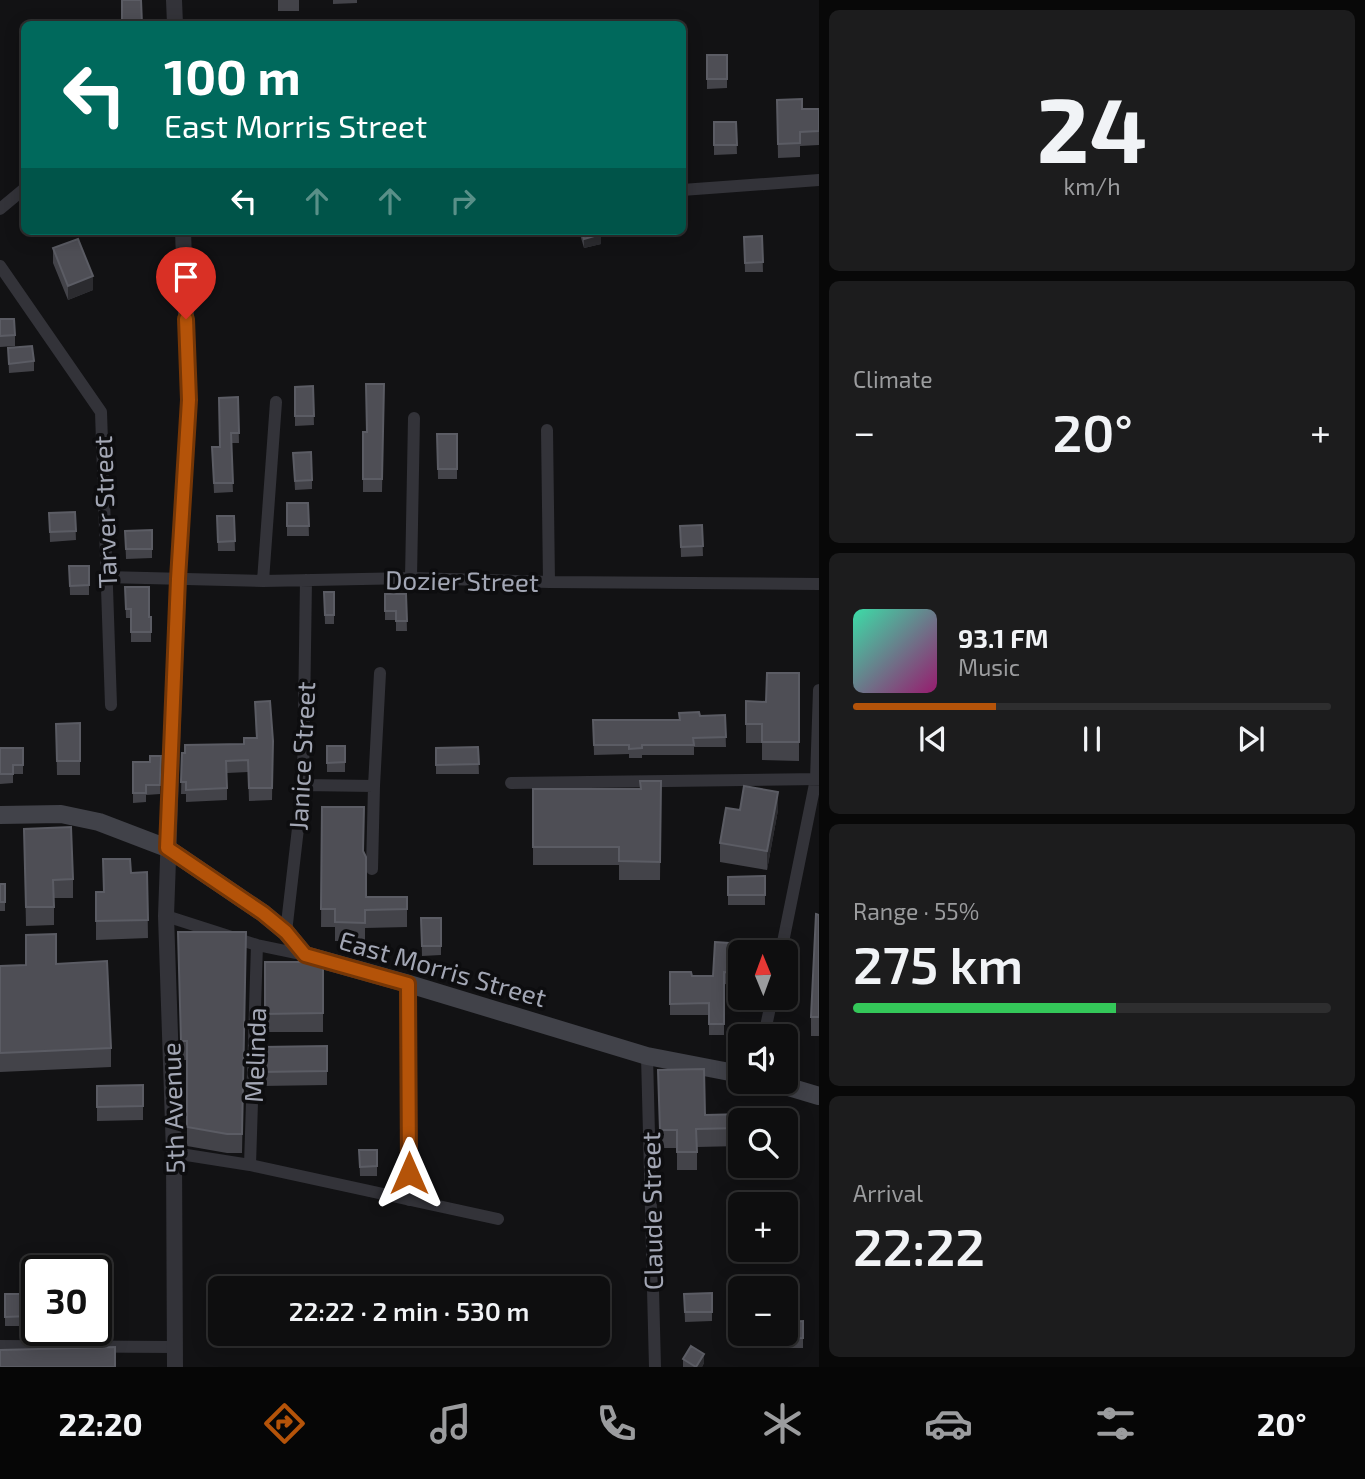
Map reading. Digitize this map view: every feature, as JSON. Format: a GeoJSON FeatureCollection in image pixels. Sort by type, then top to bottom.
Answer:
{"type":"FeatureCollection","features":[{"type":"Feature","properties":{"kind":"main road","name":"East Morris Street"},"geometry":{"type":"LineString","coordinates":[[0,815],[61,814],[99,822],[167,848],[263,913],[286,932],[305,955],[647,1056],[728,1072]]}},
{"type":"Feature","properties":{"kind":"main road"},"geometry":{"type":"LineString","coordinates":[[798,1090],[819,1096]]}},
{"type":"Feature","properties":{"kind":"street"},"geometry":{"type":"LineString","coordinates":[[174,0],[175,21]]}},
{"type":"Feature","properties":{"kind":"street"},"geometry":{"type":"LineString","coordinates":[[686,190],[819,180]]}},
{"type":"Feature","properties":{"kind":"street"},"geometry":{"type":"LineString","coordinates":[[0,209],[21,192]]}},
{"type":"Feature","properties":{"kind":"street","name":"5th Avenue"},"geometry":{"type":"LineString","coordinates":[[175,1367],[174,1153],[166,916],[178,579],[189,400],[183,235]]}},
{"type":"Feature","properties":{"kind":"street","name":"Tarver Street"},"geometry":{"type":"LineString","coordinates":[[0,266],[101,412],[111,705]]}},
{"type":"Feature","properties":{"kind":"street"},"geometry":{"type":"LineString","coordinates":[[263,580],[276,402]]}},
{"type":"Feature","properties":{"kind":"street"},"geometry":{"type":"LineString","coordinates":[[411,578],[414,418]]}},
{"type":"Feature","properties":{"kind":"street"},"geometry":{"type":"LineString","coordinates":[[547,430],[549,582]]}},
{"type":"Feature","properties":{"kind":"street","name":"Dozier Street"},"geometry":{"type":"LineString","coordinates":[[106,577],[819,584]]}},
{"type":"Feature","properties":{"kind":"street","name":"Janice Street"},"geometry":{"type":"LineString","coordinates":[[286,932],[303,785],[306,580]]}},
{"type":"Feature","properties":{"kind":"street"},"geometry":{"type":"LineString","coordinates":[[373,869],[380,673]]}},
{"type":"Feature","properties":{"kind":"street"},"geometry":{"type":"LineString","coordinates":[[784,940],[818,779],[819,690]]}},
{"type":"Feature","properties":{"kind":"street"},"geometry":{"type":"LineString","coordinates":[[511,783],[818,779]]}},
{"type":"Feature","properties":{"kind":"street"},"geometry":{"type":"LineString","coordinates":[[303,785],[374,786]]}},
{"type":"Feature","properties":{"kind":"street"},"geometry":{"type":"LineString","coordinates":[[166,916],[257,945],[305,955]]}},
{"type":"Feature","properties":{"kind":"street","name":"Melinda"},"geometry":{"type":"LineString","coordinates":[[250,1165],[257,945]]}},
{"type":"Feature","properties":{"kind":"street"},"geometry":{"type":"LineString","coordinates":[[408,984],[410,1200]]}},
{"type":"Feature","properties":{"kind":"street","name":"Claude Street"},"geometry":{"type":"LineString","coordinates":[[647,1056],[655,1367]]}},
{"type":"Feature","properties":{"kind":"street"},"geometry":{"type":"LineString","coordinates":[[174,1153],[250,1165],[498,1219]]}},
{"type":"Feature","properties":{"kind":"street"},"geometry":{"type":"LineString","coordinates":[[0,1346],[174,1347]]}},
{"type":"Feature","properties":{"kind":"building"},"geometry":{"type":"Polygon","coordinates":[[[122,0],[141,0],[142,21],[122,21],[122,0]]]}},
{"type":"Feature","properties":{"kind":"building"},"geometry":{"type":"Polygon","coordinates":[[[707,55],[727,55],[727,79],[707,79],[707,55]]]}},
{"type":"Feature","properties":{"kind":"building"},"geometry":{"type":"Polygon","coordinates":[[[802,99],[802,109],[819,109],[819,131],[800,132],[800,143],[778,144],[777,100],[802,99]]]}},
{"type":"Feature","properties":{"kind":"building"},"geometry":{"type":"Polygon","coordinates":[[[714,122],[736,122],[737,145],[714,145],[714,122]]]}},
{"type":"Feature","properties":{"kind":"building"},"geometry":{"type":"Polygon","coordinates":[[[762,236],[763,262],[745,263],[744,237],[762,236]]]}},
{"type":"Feature","properties":{"kind":"building"},"geometry":{"type":"Polygon","coordinates":[[[78,239],[93,276],[68,286],[53,248],[78,239]]]}},
{"type":"Feature","properties":{"kind":"building"},"geometry":{"type":"Polygon","coordinates":[[[0,319],[14,319],[15,335],[0,336],[0,319]]]}},
{"type":"Feature","properties":{"kind":"building"},"geometry":{"type":"Polygon","coordinates":[[[32,346],[34,361],[9,364],[8,348],[32,346]]]}},
{"type":"Feature","properties":{"kind":"building"},"geometry":{"type":"Polygon","coordinates":[[[366,384],[384,384],[382,479],[363,479],[363,432],[367,432],[366,384]]]}},
{"type":"Feature","properties":{"kind":"building"},"geometry":{"type":"Polygon","coordinates":[[[313,386],[314,416],[295,416],[295,387],[313,386]]]}},
{"type":"Feature","properties":{"kind":"building"},"geometry":{"type":"Polygon","coordinates":[[[238,397],[239,433],[231,433],[233,483],[214,483],[212,447],[220,447],[219,398],[238,397]]]}},
{"type":"Feature","properties":{"kind":"building"},"geometry":{"type":"Polygon","coordinates":[[[437,434],[457,434],[457,469],[438,469],[437,434]]]}},
{"type":"Feature","properties":{"kind":"building"},"geometry":{"type":"Polygon","coordinates":[[[311,452],[312,480],[295,481],[293,453],[311,452]]]}},
{"type":"Feature","properties":{"kind":"building"},"geometry":{"type":"Polygon","coordinates":[[[287,503],[308,503],[309,526],[287,526],[287,503]]]}},
{"type":"Feature","properties":{"kind":"building"},"geometry":{"type":"Polygon","coordinates":[[[75,512],[76,531],[50,532],[49,513],[75,512]]]}},
{"type":"Feature","properties":{"kind":"building"},"geometry":{"type":"Polygon","coordinates":[[[217,516],[234,516],[235,541],[218,542],[217,516]]]}},
{"type":"Feature","properties":{"kind":"building"},"geometry":{"type":"Polygon","coordinates":[[[702,525],[703,546],[681,547],[680,526],[702,525]]]}},
{"type":"Feature","properties":{"kind":"building"},"geometry":{"type":"Polygon","coordinates":[[[152,530],[152,549],[126,549],[125,531],[152,530]]]}},
{"type":"Feature","properties":{"kind":"building"},"geometry":{"type":"Polygon","coordinates":[[[69,566],[89,566],[89,585],[70,586],[69,566]]]}},
{"type":"Feature","properties":{"kind":"building"},"geometry":{"type":"Polygon","coordinates":[[[125,587],[149,587],[151,632],[131,632],[131,609],[126,609],[125,587]]]}},
{"type":"Feature","properties":{"kind":"building"},"geometry":{"type":"Polygon","coordinates":[[[324,592],[334,592],[334,615],[325,615],[324,592]]]}},
{"type":"Feature","properties":{"kind":"building"},"geometry":{"type":"Polygon","coordinates":[[[385,594],[406,594],[407,621],[396,621],[396,611],[385,611],[385,594]]]}},
{"type":"Feature","properties":{"kind":"building"},"geometry":{"type":"Polygon","coordinates":[[[767,673],[799,673],[799,742],[762,742],[762,724],[746,724],[746,701],[766,702],[767,673]]]}},
{"type":"Feature","properties":{"kind":"building"},"geometry":{"type":"Polygon","coordinates":[[[270,701],[272,788],[249,788],[248,760],[226,761],[227,788],[186,790],[186,782],[181,782],[182,753],[185,753],[185,745],[244,744],[244,738],[257,738],[255,702],[270,701]]]}},
{"type":"Feature","properties":{"kind":"building"},"geometry":{"type":"Polygon","coordinates":[[[699,712],[700,716],[725,715],[726,737],[693,738],[694,745],[642,745],[642,748],[629,749],[629,745],[594,745],[593,720],[680,720],[679,713],[699,712]]]}},
{"type":"Feature","properties":{"kind":"building"},"geometry":{"type":"Polygon","coordinates":[[[80,723],[80,761],[57,761],[56,724],[80,723]]]}},
{"type":"Feature","properties":{"kind":"building"},"geometry":{"type":"Polygon","coordinates":[[[327,746],[345,746],[345,762],[327,763],[327,746]]]}},
{"type":"Feature","properties":{"kind":"building"},"geometry":{"type":"Polygon","coordinates":[[[478,747],[479,764],[436,765],[436,748],[478,747]]]}},
{"type":"Feature","properties":{"kind":"building"},"geometry":{"type":"Polygon","coordinates":[[[0,748],[23,748],[23,765],[13,765],[13,774],[0,774],[0,748]]]}},
{"type":"Feature","properties":{"kind":"building"},"geometry":{"type":"Polygon","coordinates":[[[150,756],[161,756],[160,785],[146,785],[146,793],[133,793],[133,762],[150,762],[150,756]]]}},
{"type":"Feature","properties":{"kind":"building"},"geometry":{"type":"Polygon","coordinates":[[[640,781],[661,781],[660,862],[619,861],[619,847],[533,847],[533,789],[641,789],[640,781]]]}},
{"type":"Feature","properties":{"kind":"building"},"geometry":{"type":"Polygon","coordinates":[[[744,786],[778,792],[767,851],[720,843],[726,808],[740,810],[744,786]]]}},
{"type":"Feature","properties":{"kind":"building"},"geometry":{"type":"Polygon","coordinates":[[[322,807],[364,807],[366,897],[407,897],[407,909],[365,910],[365,923],[335,922],[335,909],[321,909],[322,807]]]}},
{"type":"Feature","properties":{"kind":"building"},"geometry":{"type":"Polygon","coordinates":[[[71,827],[73,879],[53,880],[54,907],[26,907],[24,829],[71,827]]]}},
{"type":"Feature","properties":{"kind":"building"},"geometry":{"type":"Polygon","coordinates":[[[103,859],[130,859],[131,873],[147,872],[148,920],[96,921],[96,892],[104,892],[103,859]]]}},
{"type":"Feature","properties":{"kind":"building"},"geometry":{"type":"Polygon","coordinates":[[[765,876],[765,895],[728,895],[728,877],[765,876]]]}},
{"type":"Feature","properties":{"kind":"building"},"geometry":{"type":"Polygon","coordinates":[[[0,884],[5,884],[5,902],[0,902],[0,884]]]}},
{"type":"Feature","properties":{"kind":"building"},"geometry":{"type":"Polygon","coordinates":[[[816,914],[819,915],[819,1017],[811,1017],[816,914]]]}},
{"type":"Feature","properties":{"kind":"building"},"geometry":{"type":"Polygon","coordinates":[[[421,918],[441,918],[441,946],[422,946],[421,918]]]}},
{"type":"Feature","properties":{"kind":"building"},"geometry":{"type":"Polygon","coordinates":[[[178,932],[246,932],[242,1134],[187,1127],[187,1041],[181,1041],[178,932]]]}},
{"type":"Feature","properties":{"kind":"building"},"geometry":{"type":"Polygon","coordinates":[[[56,934],[56,964],[107,961],[111,1048],[0,1053],[0,966],[26,965],[26,935],[56,934]]]}},
{"type":"Feature","properties":{"kind":"building"},"geometry":{"type":"Polygon","coordinates":[[[715,942],[728,943],[728,972],[724,972],[724,1024],[709,1024],[709,1003],[670,1004],[670,972],[713,976],[715,942]]]}},
{"type":"Feature","properties":{"kind":"building"},"geometry":{"type":"Polygon","coordinates":[[[265,962],[323,962],[323,1013],[265,1014],[265,962]]]}},
{"type":"Feature","properties":{"kind":"building"},"geometry":{"type":"Polygon","coordinates":[[[327,1046],[327,1071],[261,1072],[262,1047],[327,1046]]]}},
{"type":"Feature","properties":{"kind":"building"},"geometry":{"type":"Polygon","coordinates":[[[704,1069],[705,1115],[728,1114],[728,1128],[696,1129],[697,1152],[677,1152],[677,1130],[660,1130],[658,1070],[704,1069]]]}},
{"type":"Feature","properties":{"kind":"building"},"geometry":{"type":"Polygon","coordinates":[[[143,1085],[143,1106],[97,1107],[97,1086],[143,1085]]]}},
{"type":"Feature","properties":{"kind":"building"},"geometry":{"type":"Polygon","coordinates":[[[359,1150],[377,1150],[377,1166],[360,1167],[359,1150]]]}},
{"type":"Feature","properties":{"kind":"building"},"geometry":{"type":"Polygon","coordinates":[[[712,1293],[712,1312],[685,1312],[684,1294],[712,1293]]]}},
{"type":"Feature","properties":{"kind":"building"},"geometry":{"type":"Polygon","coordinates":[[[5,1294],[21,1294],[21,1316],[5,1317],[5,1294]]]}},
{"type":"Feature","properties":{"kind":"building"},"geometry":{"type":"Polygon","coordinates":[[[798,1321],[803,1321],[803,1338],[798,1338],[798,1321]]]}},
{"type":"Feature","properties":{"kind":"building"},"geometry":{"type":"Polygon","coordinates":[[[691,1346],[704,1354],[696,1367],[683,1359],[691,1346]]]}},
{"type":"Feature","properties":{"kind":"building"},"geometry":{"type":"Polygon","coordinates":[[[115,1347],[115,1367],[0,1367],[0,1350],[115,1347]]]}},
{"type":"Feature","properties":{"kind":"route"},"geometry":{"type":"LineString","coordinates":[[186,319],[189,400],[178,579],[167,848],[263,913],[286,932],[305,955],[408,984],[409,1173]]}}]}
